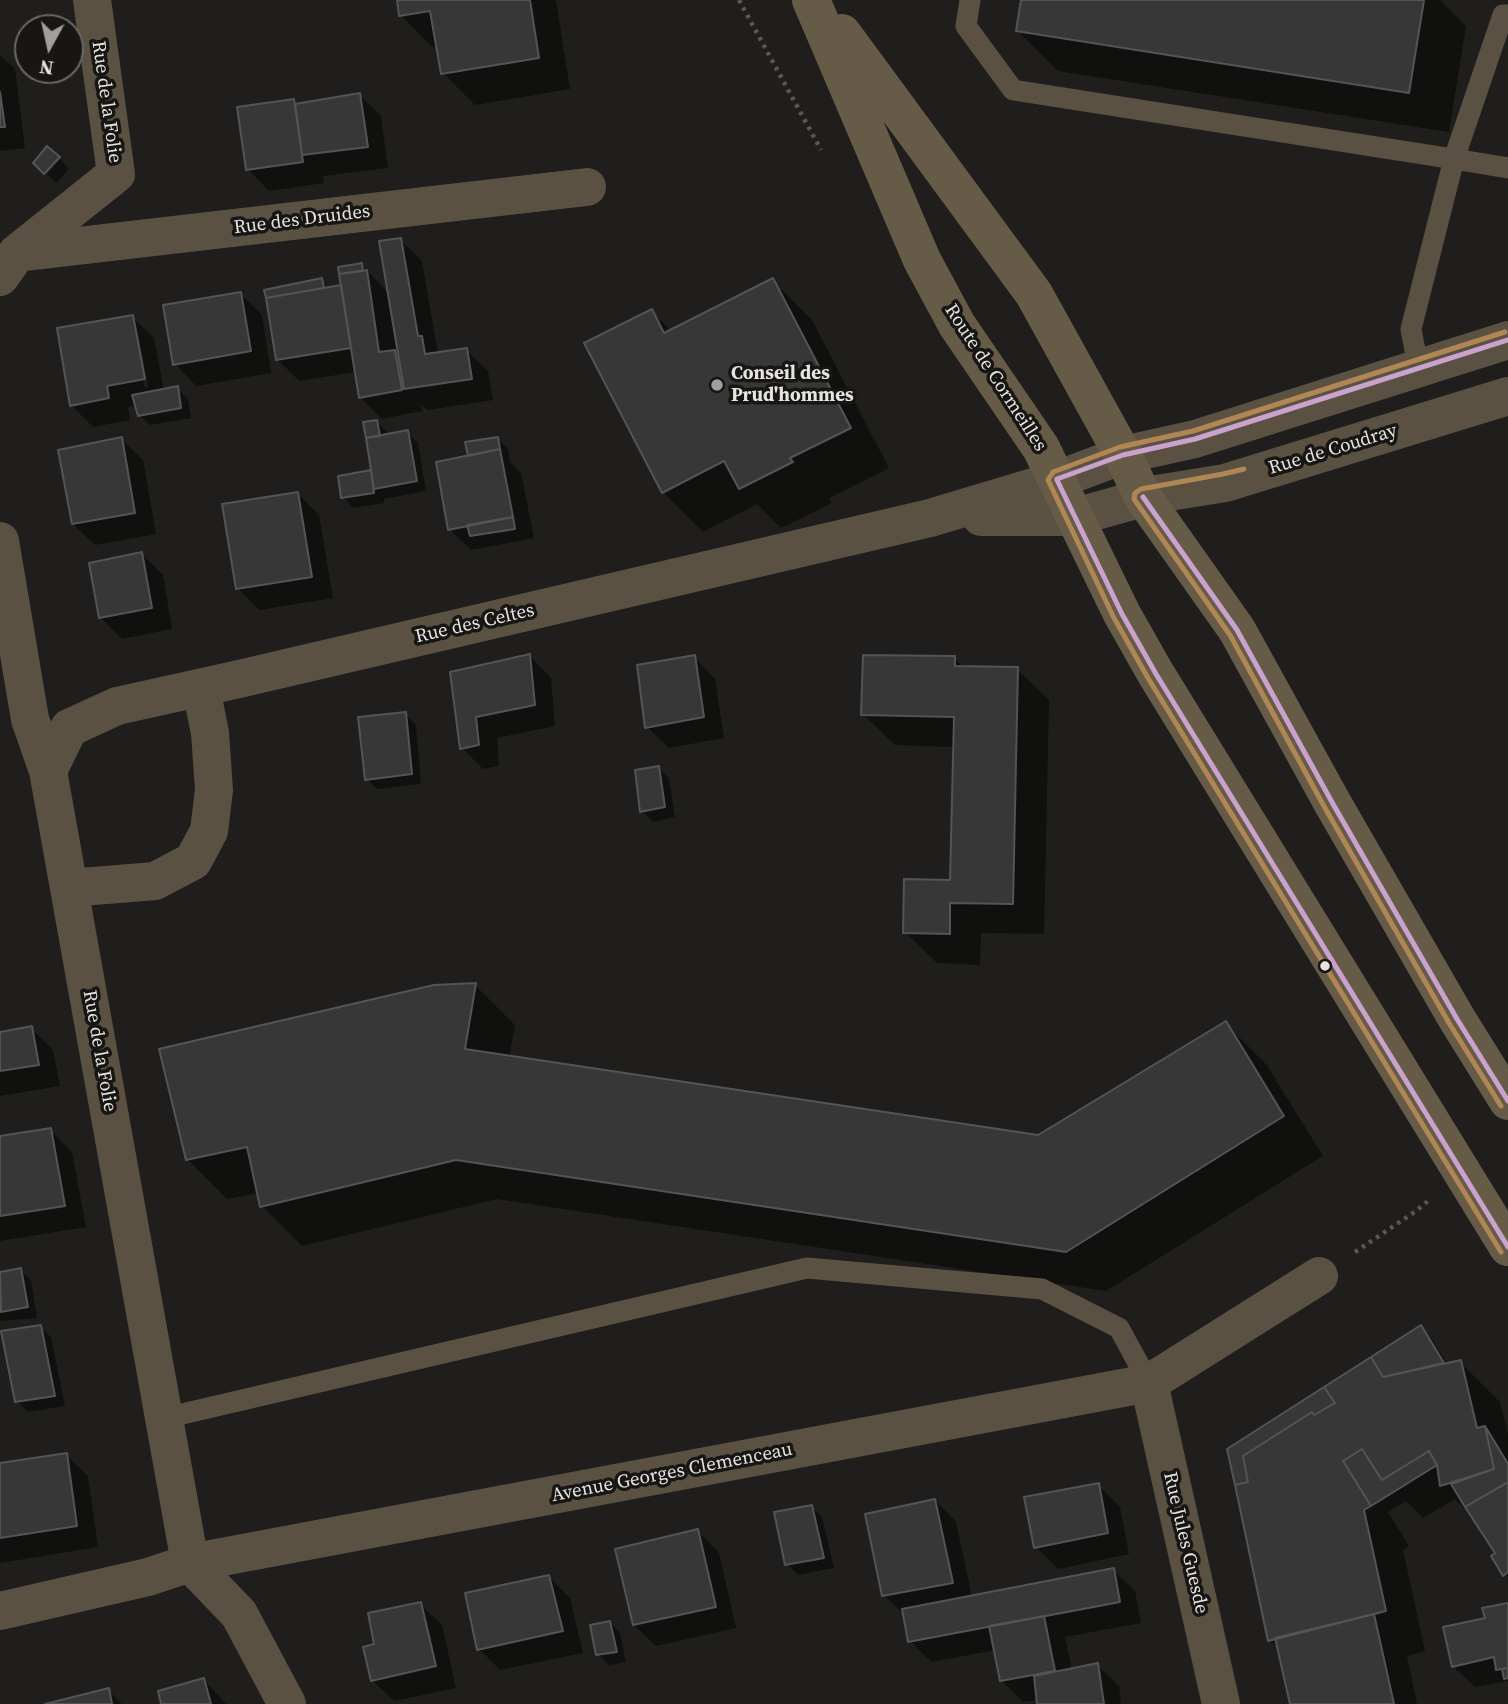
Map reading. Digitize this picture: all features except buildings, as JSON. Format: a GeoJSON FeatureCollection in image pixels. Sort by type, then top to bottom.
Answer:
{"type":"FeatureCollection","features":[{"type":"Feature","properties":{"kind":"main road","name":"Route de Cormeilles"},"geometry":{"type":"LineString","coordinates":[[811,0],[922,260],[957,325],[1041,448],[1122,614],[1156,674],[1508,1247]]}},
{"type":"Feature","properties":{"kind":"main road"},"geometry":{"type":"LineString","coordinates":[[817,0],[1034,294],[1123,455],[1143,497],[1237,630],[1340,816],[1457,1019],[1508,1101]]}},
{"type":"Feature","properties":{"kind":"street","name":"Rue de la Folie"},"geometry":{"type":"LineString","coordinates":[[9,265],[116,174],[92,0]]}},
{"type":"Feature","properties":{"kind":"street","name":"Rue des Druides"},"geometry":{"type":"LineString","coordinates":[[9,265],[587,187]]}},
{"type":"Feature","properties":{"kind":"street"},"geometry":{"type":"LineString","coordinates":[[1057,480],[1123,455],[1195,439],[1508,340]]}},
{"type":"Feature","properties":{"kind":"street","name":"Rue de Coudray"},"geometry":{"type":"LineString","coordinates":[[1075,517],[1143,497],[1225,483],[1508,396]]}},
{"type":"Feature","properties":{"kind":"street","name":"Rue des Celtes"},"geometry":{"type":"LineString","coordinates":[[48,771],[69,728],[117,705],[201,688],[930,518],[1057,480]]}},
{"type":"Feature","properties":{"kind":"street","name":"Rue des Celtes"},"geometry":{"type":"LineString","coordinates":[[930,518],[1038,515],[1075,517]]}},
{"type":"Feature","properties":{"kind":"street","name":"Rue de la Folie"},"geometry":{"type":"LineString","coordinates":[[0,541],[30,719],[48,771],[190,1563]]}},
{"type":"Feature","properties":{"kind":"street"},"geometry":{"type":"LineString","coordinates":[[69,888],[155,881],[193,861],[209,831],[214,790],[210,733],[201,688]]}},
{"type":"Feature","properties":{"kind":"street","name":"Avenue Georges Clemenceau"},"geometry":{"type":"LineString","coordinates":[[0,1611],[148,1577],[190,1563],[1149,1382],[1319,1276]]}},
{"type":"Feature","properties":{"kind":"street","name":"Rue Jules Guesde"},"geometry":{"type":"LineString","coordinates":[[1149,1382],[1221,1704]]}},
{"type":"Feature","properties":{"kind":"street"},"geometry":{"type":"LineString","coordinates":[[190,1563],[239,1614],[287,1704]]}},
{"type":"Feature","properties":{"kind":"lane"},"geometry":{"type":"LineString","coordinates":[[970,0],[966,26],[1013,90],[1508,168]]}},
{"type":"Feature","properties":{"kind":"lane"},"geometry":{"type":"LineString","coordinates":[[1419,367],[1411,328],[1454,159],[1503,15],[1508,15]]}},
{"type":"Feature","properties":{"kind":"lane"},"geometry":{"type":"LineString","coordinates":[[165,1418],[807,1268],[1042,1289],[1119,1328],[1149,1382]]}},
{"type":"Feature","properties":{"kind":"path"},"geometry":{"type":"LineString","coordinates":[[1319,1276],[1416,1211],[1460,1171]]}},
{"type":"Feature","properties":{"kind":"transit line"},"geometry":{"type":"LineString","coordinates":[[1501,1252],[1148,678],[1114,618],[1048,480],[1053,472],[1120,447],[1193,431],[1505,332]]}},
{"type":"Feature","properties":{"kind":"transit line"},"geometry":{"type":"LineString","coordinates":[[1057,479],[1123,455],[1195,439],[1508,340]]}},
{"type":"Feature","properties":{"kind":"transit line"},"geometry":{"type":"LineString","coordinates":[[1244,469],[1141,489],[1135,493],[1134,499],[1230,635],[1325,808],[1449,1023],[1501,1106]]}},
{"type":"Feature","properties":{"kind":"transit line"},"geometry":{"type":"LineString","coordinates":[[1057,480],[1122,614],[1156,674],[1508,1247]]}},
{"type":"Feature","properties":{"kind":"transit line"},"geometry":{"type":"LineString","coordinates":[[1143,497],[1237,630],[1333,804],[1457,1019],[1508,1101]]}},
{"type":"Feature","properties":{"kind":"place","name":"Conseil des Prud'hommes"},"geometry":{"type":"Point","coordinates":[717,385]}}]}
